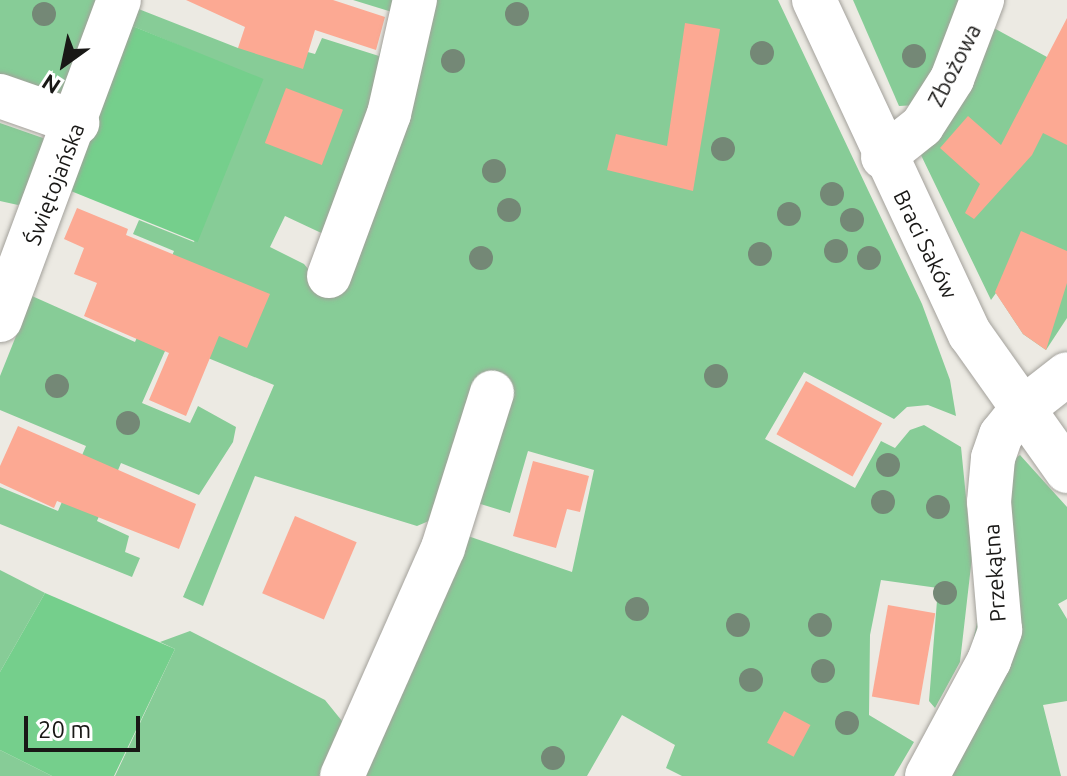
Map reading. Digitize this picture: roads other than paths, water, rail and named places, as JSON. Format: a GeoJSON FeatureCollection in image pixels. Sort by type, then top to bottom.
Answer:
{"type":"FeatureCollection","features":[{"type":"Feature","properties":{"kind":"street","name":"Świętojańska"},"geometry":{"type":"LineString","coordinates":[[0,320],[77,123],[119,0]]}},
{"type":"Feature","properties":{"kind":"street"},"geometry":{"type":"LineString","coordinates":[[329,276],[389,114],[415,0]]}},
{"type":"Feature","properties":{"kind":"street","name":"Braci Saków"},"geometry":{"type":"LineString","coordinates":[[814,0],[883,157],[970,334],[1067,471]]}},
{"type":"Feature","properties":{"kind":"street","name":"Zbożowa"},"geometry":{"type":"LineString","coordinates":[[883,157],[922,126],[952,79],[982,0]]}},
{"type":"Feature","properties":{"kind":"street"},"geometry":{"type":"LineString","coordinates":[[0,96],[77,123]]}},
{"type":"Feature","properties":{"kind":"street","name":"Przekątna"},"geometry":{"type":"LineString","coordinates":[[927,776],[989,661],[1000,630],[989,502],[1001,435],[1021,410],[1067,374]]}},
{"type":"Feature","properties":{"kind":"street"},"geometry":{"type":"LineString","coordinates":[[342,776],[443,548],[492,393]]}}]}
